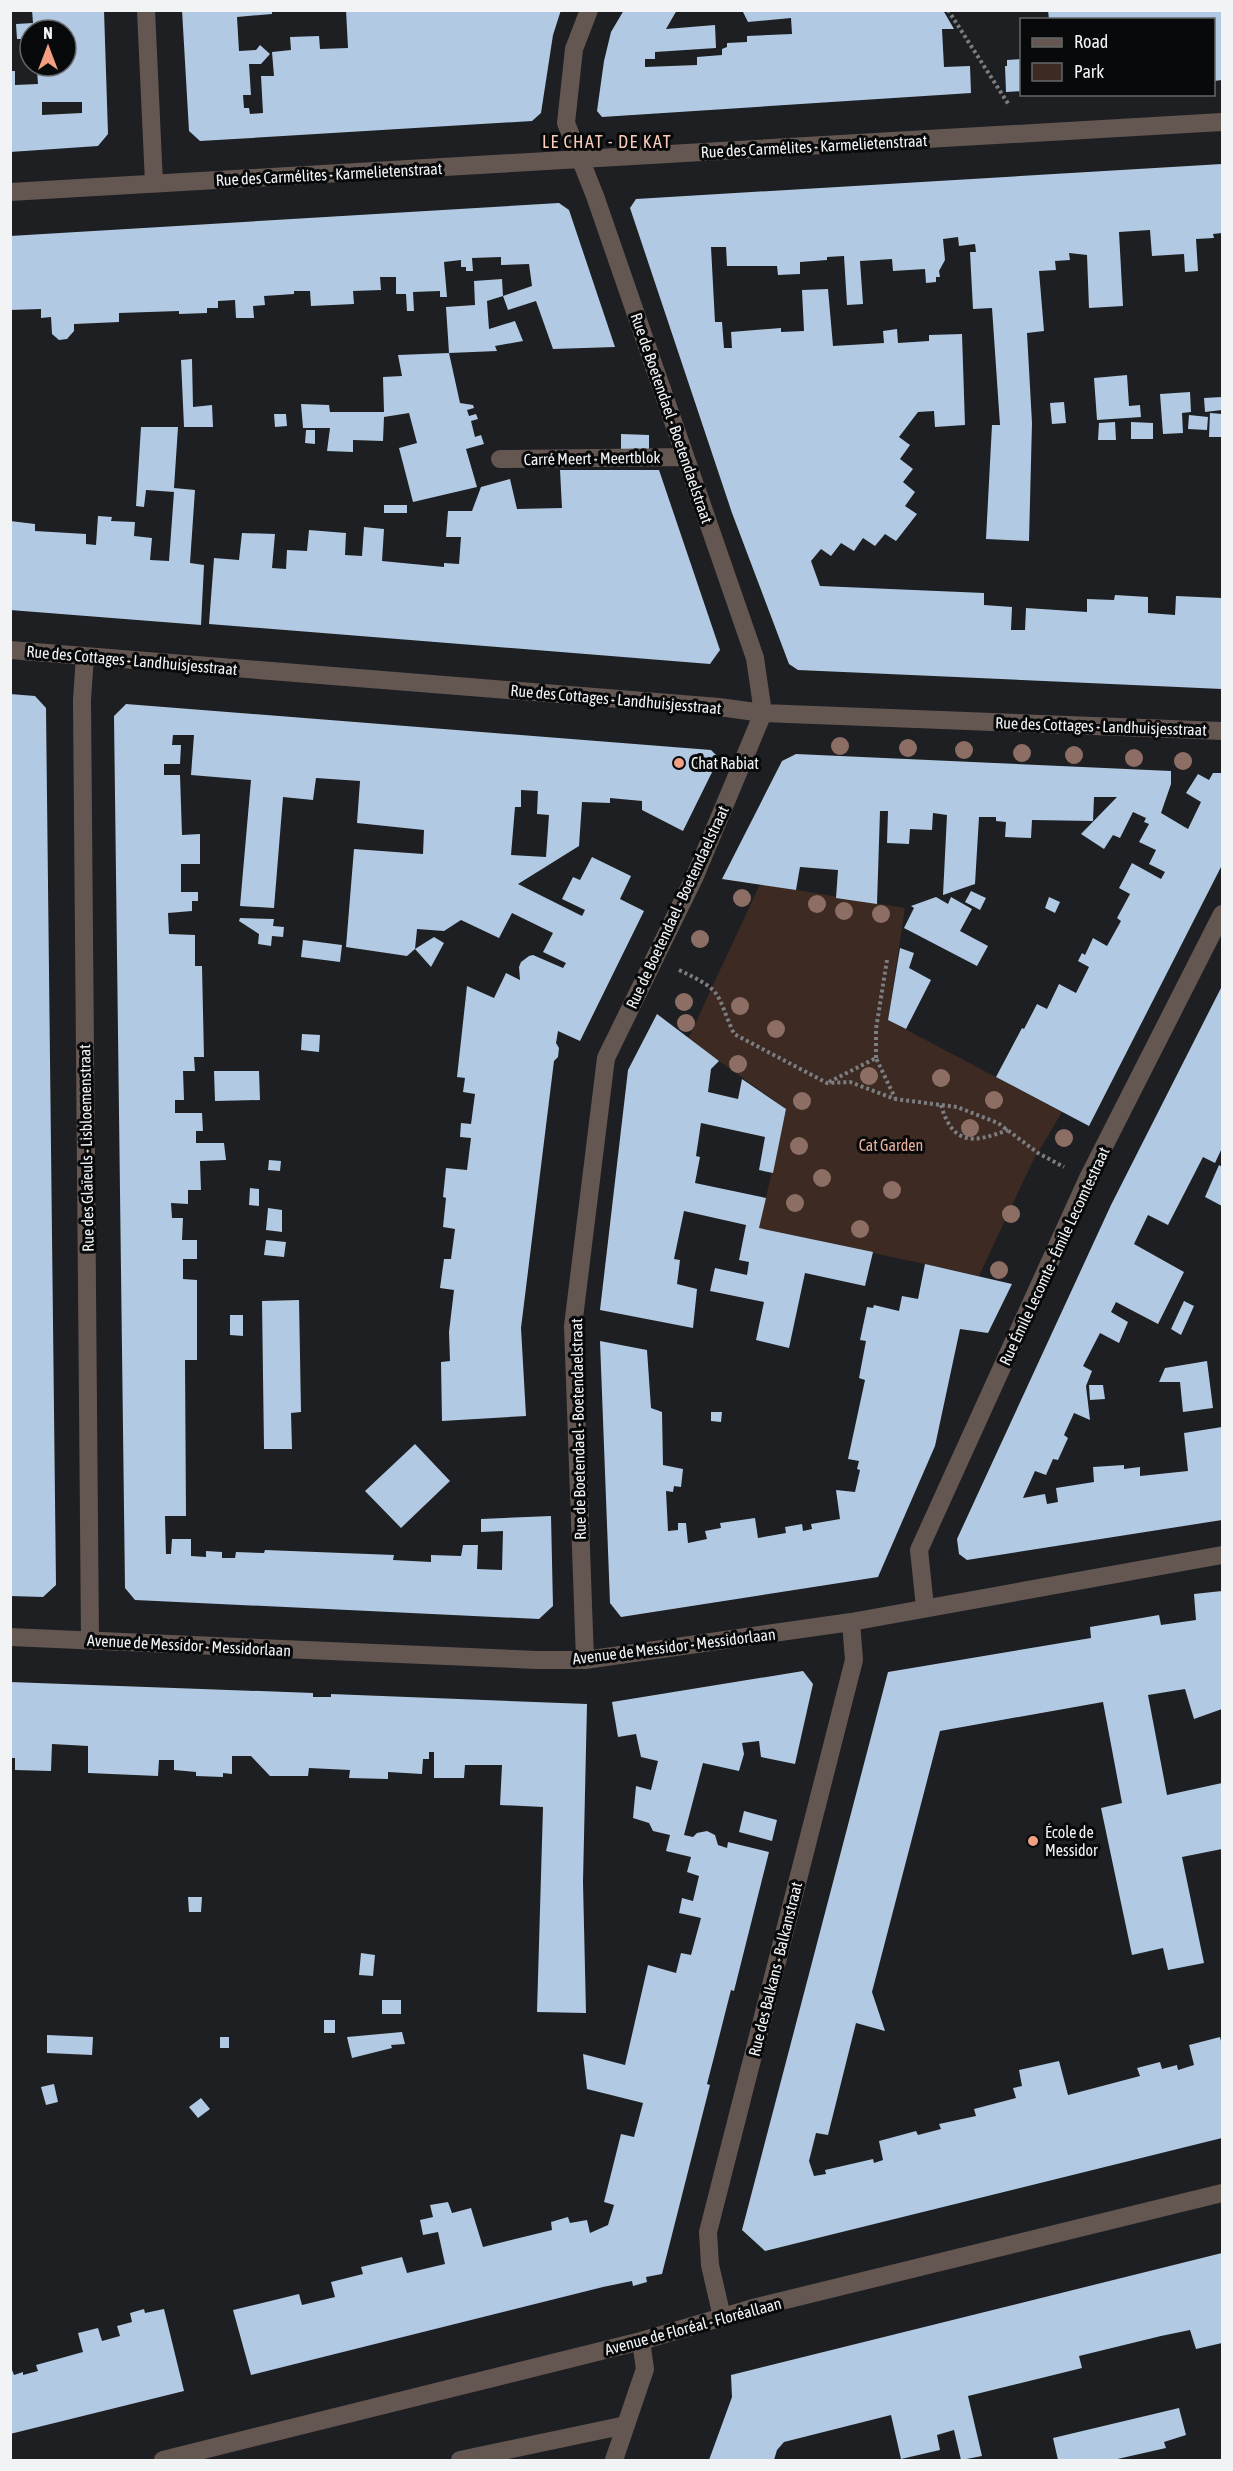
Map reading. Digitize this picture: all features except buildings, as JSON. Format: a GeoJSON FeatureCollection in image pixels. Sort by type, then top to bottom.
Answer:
{"type":"FeatureCollection","features":[{"type":"Feature","properties":{"kind":"street"},"geometry":{"type":"LineString","coordinates":[[146,10],[154,183]]}},
{"type":"Feature","properties":{"kind":"street","name":"Rue de Boetendael - Boetendaelstraat"},"geometry":{"type":"LineString","coordinates":[[585,1660],[573,1326],[606,1058],[695,876],[763,712],[755,658],[581,160],[566,123],[574,49],[589,10]]}},
{"type":"Feature","properties":{"kind":"street","name":"Rue des Carmélites - Karmelietenstraat"},"geometry":{"type":"LineString","coordinates":[[10,192],[1222,122]]}},
{"type":"Feature","properties":{"kind":"street","name":"Carré Meert - Meertblok"},"geometry":{"type":"LineString","coordinates":[[500,459],[685,457]]}},
{"type":"Feature","properties":{"kind":"street","name":"Rue des Cottages - Landhuisjesstraat"},"geometry":{"type":"LineString","coordinates":[[10,650],[763,712],[1222,731]]}},
{"type":"Feature","properties":{"kind":"street","name":"Rue des Glaïeuls - Lisbloemenstraat"},"geometry":{"type":"LineString","coordinates":[[84,656],[82,712],[90,1640]]}},
{"type":"Feature","properties":{"kind":"street","name":"Rue Émile Lecomte - Émile Lecomtestraat"},"geometry":{"type":"LineString","coordinates":[[926,1607],[919,1550],[1088,1178],[1222,914]]}},
{"type":"Feature","properties":{"kind":"street","name":"Avenue de Messidor - Messidorlaan"},"geometry":{"type":"LineString","coordinates":[[10,1637],[537,1660],[585,1660],[851,1622],[1222,1555]]}},
{"type":"Feature","properties":{"kind":"street","name":"Rue des Balkans - Balkanstraat"},"geometry":{"type":"LineString","coordinates":[[722,2317],[710,2265],[708,2232],[854,1660],[851,1622]]}},
{"type":"Feature","properties":{"kind":"street","name":"Avenue de Floréal - Floréallaan"},"geometry":{"type":"LineString","coordinates":[[163,2460],[641,2341],[722,2317],[1222,2193]]}},
{"type":"Feature","properties":{"kind":"street"},"geometry":{"type":"LineString","coordinates":[[614,2460],[645,2369],[641,2341]]}},
{"type":"Feature","properties":{"kind":"street"},"geometry":{"type":"LineString","coordinates":[[460,2460],[626,2425]]}},
{"type":"Feature","properties":{"kind":"path"},"geometry":{"type":"LineString","coordinates":[[948,10],[1028,134]]}},
{"type":"Feature","properties":{"kind":"path"},"geometry":{"type":"LineString","coordinates":[[887,960],[876,1029],[876,1058],[895,1099]]}},
{"type":"Feature","properties":{"kind":"path"},"geometry":{"type":"LineString","coordinates":[[674,968],[706,983],[715,990],[720,997],[734,1034],[827,1083],[850,1082],[895,1099],[957,1107],[998,1123],[1038,1153],[1070,1170]]}},
{"type":"Feature","properties":{"kind":"path"},"geometry":{"type":"LineString","coordinates":[[827,1083],[876,1058]]}},
{"type":"Feature","properties":{"kind":"path"},"geometry":{"type":"LineString","coordinates":[[941,1105],[946,1122],[956,1134],[968,1139],[983,1139],[1008,1130]]}},
{"type":"Feature","properties":{"kind":"green space","name":"Cat Garden"},"geometry":{"type":"Polygon","coordinates":[[[760,884],[905,908],[888,1020],[1062,1112],[1032,1163],[979,1276],[759,1228],[786,1109],[688,1039],[760,884]]]}},
{"type":"Feature","properties":{"kind":"place","name":"Chat Rabiat"},"geometry":{"type":"Point","coordinates":[679,763]}},
{"type":"Feature","properties":{"kind":"place","name":"École de Messidor"},"geometry":{"type":"Point","coordinates":[1033,1841]}},
{"type":"Feature","properties":{"kind":"district","name":"LE CHAT - DE KAT"},"geometry":{"type":"Point","coordinates":[607,141]}}]}
